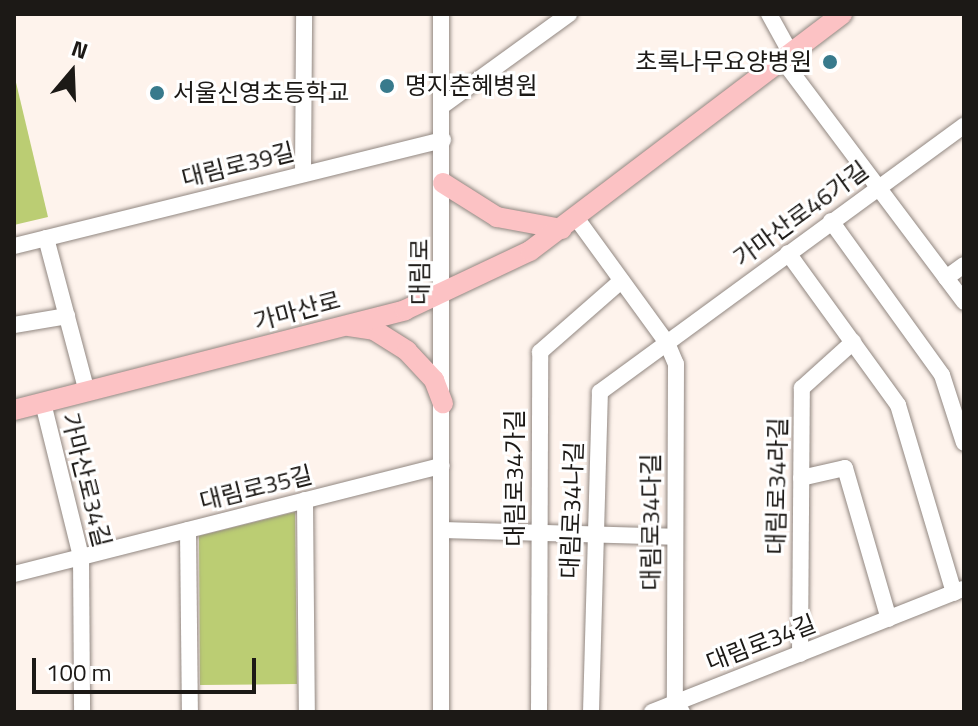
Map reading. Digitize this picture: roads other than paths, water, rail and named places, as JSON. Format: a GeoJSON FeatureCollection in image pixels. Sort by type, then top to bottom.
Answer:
{"type":"FeatureCollection","features":[{"type":"Feature","properties":{"kind":"main road","name":"가마산로"},"geometry":{"type":"LineString","coordinates":[[14,410],[405,310],[530,251],[842,14]]}},
{"type":"Feature","properties":{"kind":"main road"},"geometry":{"type":"LineString","coordinates":[[443,183],[497,217],[569,224]]}},
{"type":"Feature","properties":{"kind":"main road"},"geometry":{"type":"LineString","coordinates":[[346,325],[374,330],[407,351],[434,380],[443,403]]}},
{"type":"Feature","properties":{"kind":"street"},"geometry":{"type":"LineString","coordinates":[[303,174],[304,14]]}},
{"type":"Feature","properties":{"kind":"street","name":"대림로"},"geometry":{"type":"LineString","coordinates":[[441,14],[444,290],[441,712]]}},
{"type":"Feature","properties":{"kind":"street"},"geometry":{"type":"LineString","coordinates":[[442,106],[569,14]]}},
{"type":"Feature","properties":{"kind":"street"},"geometry":{"type":"LineString","coordinates":[[769,14],[786,55],[878,187],[964,302]]}},
{"type":"Feature","properties":{"kind":"street","name":"가마산로46가길"},"geometry":{"type":"LineString","coordinates":[[667,343],[964,126]]}},
{"type":"Feature","properties":{"kind":"street","name":"대림로39길"},"geometry":{"type":"LineString","coordinates":[[14,246],[443,140]]}},
{"type":"Feature","properties":{"kind":"street"},"geometry":{"type":"LineString","coordinates":[[831,221],[942,375],[964,443]]}},
{"type":"Feature","properties":{"kind":"street"},"geometry":{"type":"LineString","coordinates":[[569,224],[621,281],[667,343]]}},
{"type":"Feature","properties":{"kind":"street"},"geometry":{"type":"LineString","coordinates":[[46,238],[87,392]]}},
{"type":"Feature","properties":{"kind":"street"},"geometry":{"type":"LineString","coordinates":[[788,253],[898,405],[959,591]]}},
{"type":"Feature","properties":{"kind":"street"},"geometry":{"type":"LineString","coordinates":[[946,278],[964,265]]}},
{"type":"Feature","properties":{"kind":"street","name":"대림로34가길"},"geometry":{"type":"LineString","coordinates":[[539,712],[540,352],[621,281]]}},
{"type":"Feature","properties":{"kind":"street"},"geometry":{"type":"LineString","coordinates":[[14,325],[67,316]]}},
{"type":"Feature","properties":{"kind":"street","name":"대림로34라길"},"geometry":{"type":"LineString","coordinates":[[800,654],[802,388],[853,342]]}},
{"type":"Feature","properties":{"kind":"street","name":"대림로34나길"},"geometry":{"type":"LineString","coordinates":[[591,712],[600,392],[667,343]]}},
{"type":"Feature","properties":{"kind":"street","name":"대림로34다길"},"geometry":{"type":"LineString","coordinates":[[667,343],[676,364],[674,537],[678,708]]}},
{"type":"Feature","properties":{"kind":"street","name":"가마산로34길"},"geometry":{"type":"LineString","coordinates":[[43,403],[81,557],[82,712]]}},
{"type":"Feature","properties":{"kind":"street","name":"대림로35길"},"geometry":{"type":"LineString","coordinates":[[14,574],[442,466]]}},
{"type":"Feature","properties":{"kind":"street"},"geometry":{"type":"LineString","coordinates":[[801,478],[845,468],[889,619]]}},
{"type":"Feature","properties":{"kind":"street"},"geometry":{"type":"LineString","coordinates":[[305,500],[307,712]]}},
{"type":"Feature","properties":{"kind":"street"},"geometry":{"type":"LineString","coordinates":[[188,530],[190,712]]}},
{"type":"Feature","properties":{"kind":"street"},"geometry":{"type":"LineString","coordinates":[[442,530],[674,537]]}},
{"type":"Feature","properties":{"kind":"street","name":"대림로34길"},"geometry":{"type":"LineString","coordinates":[[652,712],[678,708],[800,654],[959,591]]}},
{"type":"Feature","properties":{"kind":"place","name":"초록나무요양병원"},"geometry":{"type":"Point","coordinates":[830,62]}},
{"type":"Feature","properties":{"kind":"place","name":"명지춘혜병원"},"geometry":{"type":"Point","coordinates":[387,86]}},
{"type":"Feature","properties":{"kind":"place","name":"서울신영초등학교"},"geometry":{"type":"Point","coordinates":[157,93]}}]}
